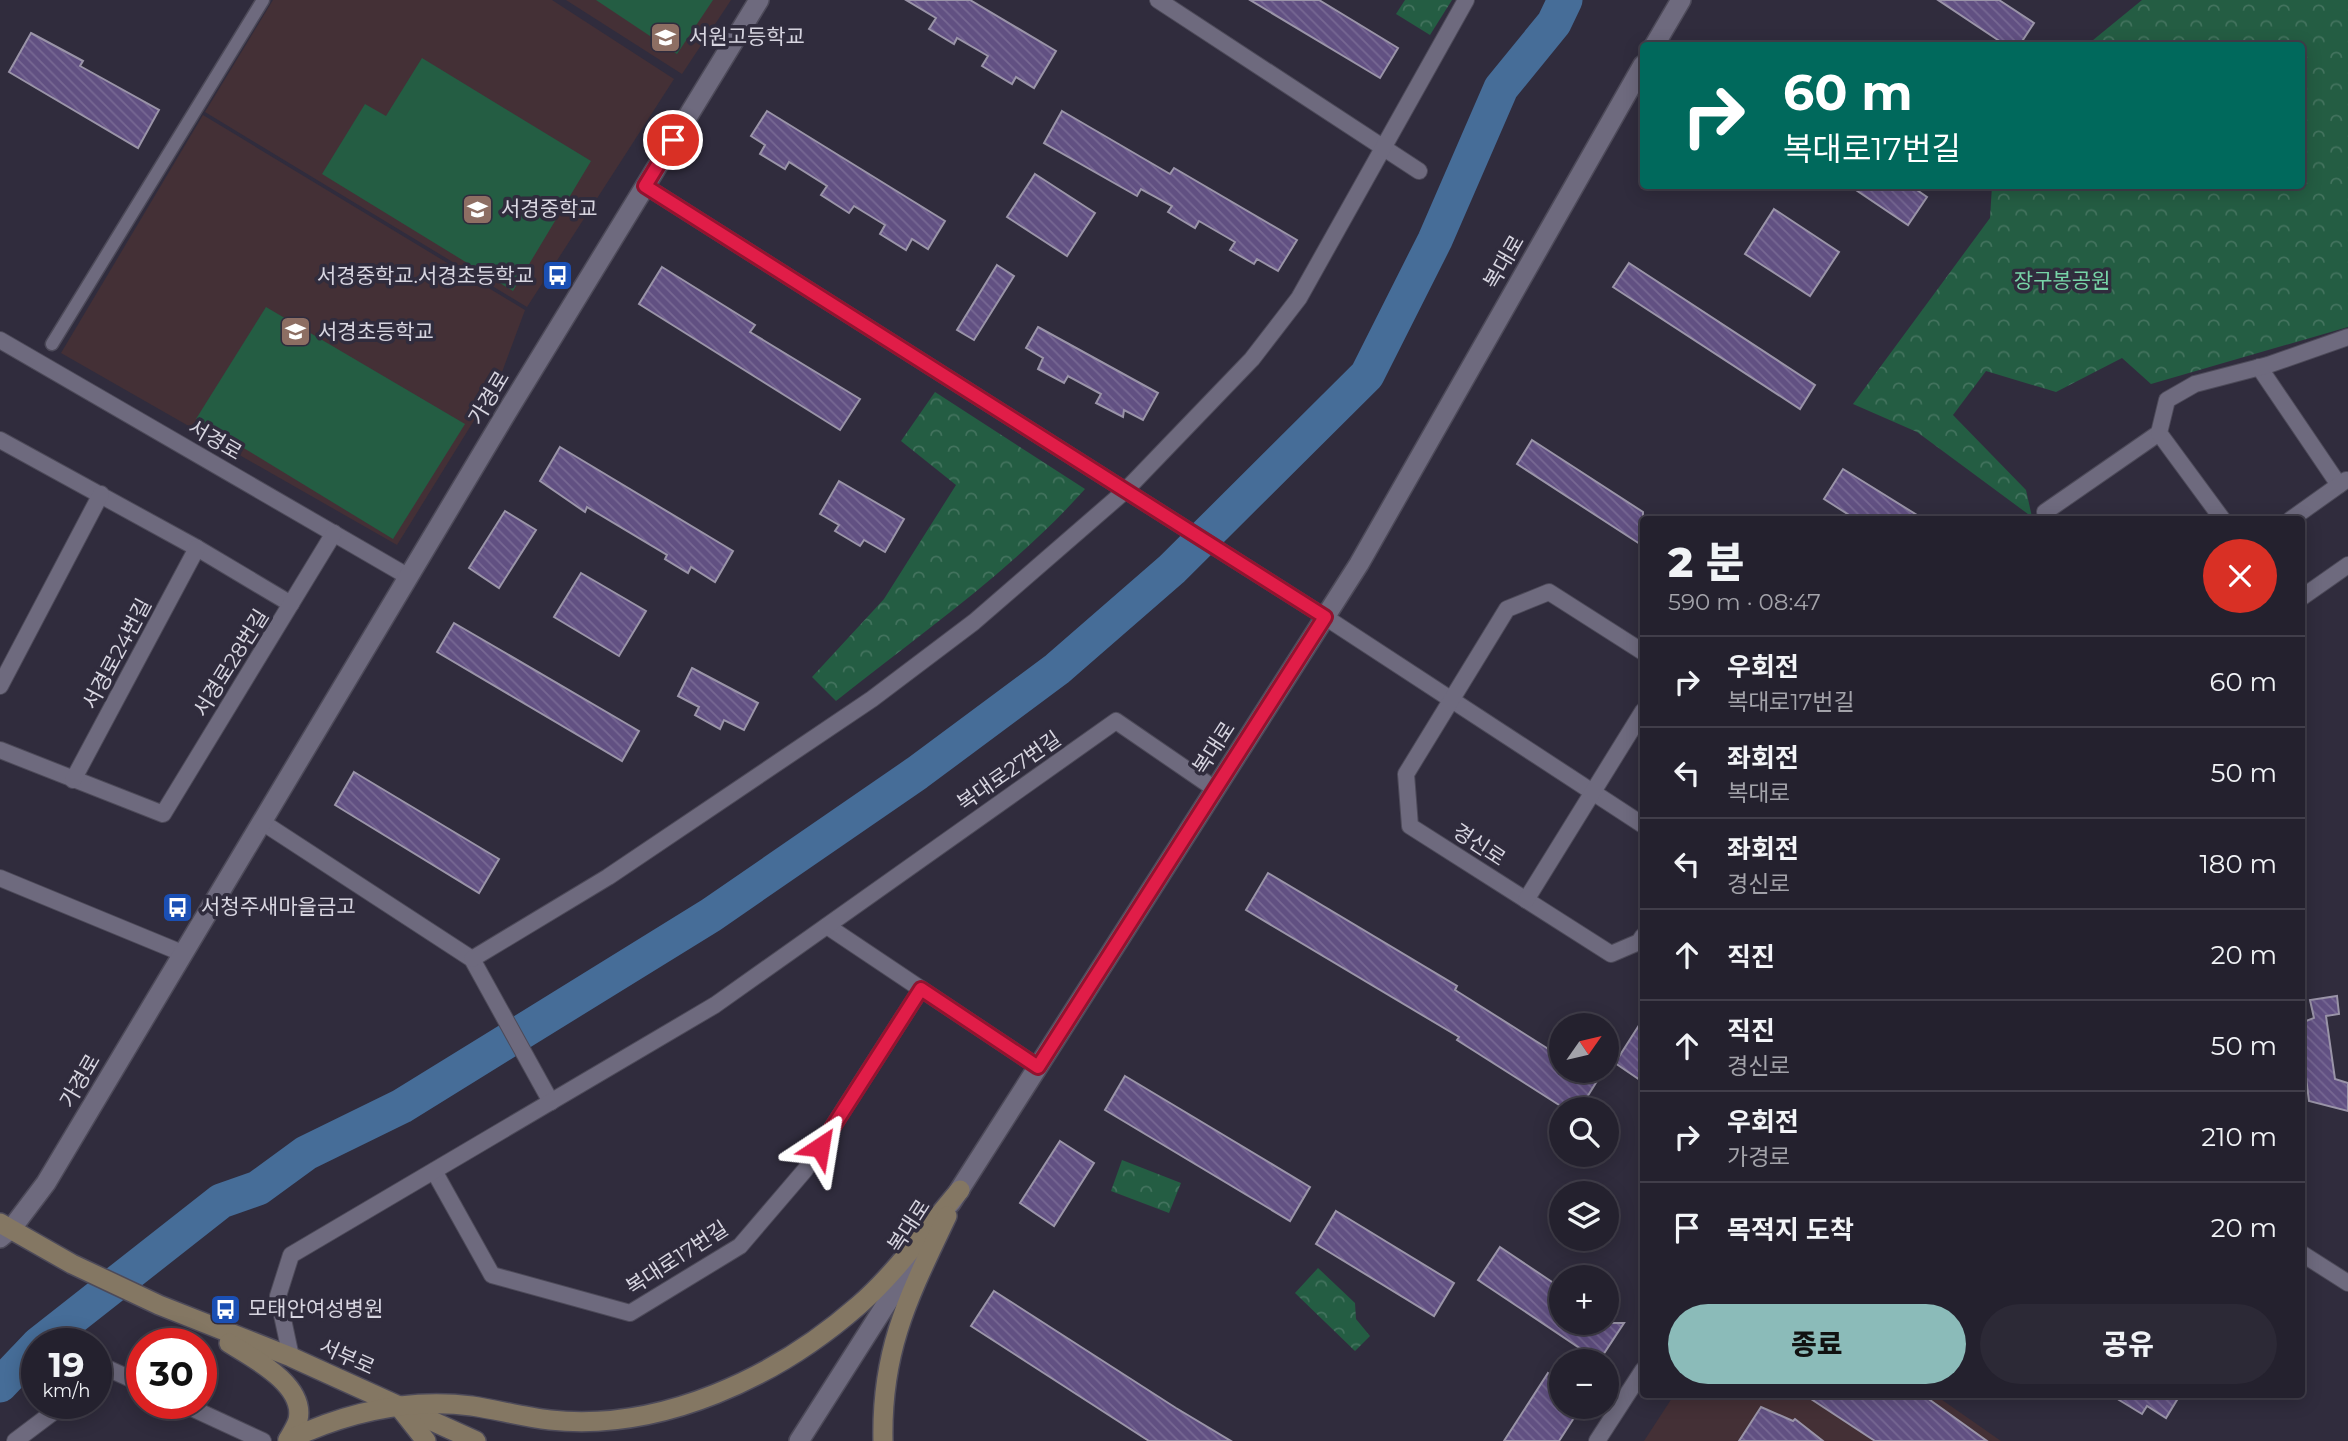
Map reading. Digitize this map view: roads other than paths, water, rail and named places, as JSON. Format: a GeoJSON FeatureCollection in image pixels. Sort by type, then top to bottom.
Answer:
{"type":"FeatureCollection","features":[{"type":"Feature","properties":{"kind":"main road"},"geometry":{"type":"LineString","coordinates":[[287,1440],[328,1421],[363,1415],[397,1404],[469,1406],[551,1420],[595,1420],[689,1404],[724,1391],[807,1344],[859,1305],[960,1189]]}},
{"type":"Feature","properties":{"kind":"main road"},"geometry":{"type":"LineString","coordinates":[[883,1441],[886,1368],[896,1330],[960,1189]]}},
{"type":"Feature","properties":{"kind":"main road","name":"서부로"},"geometry":{"type":"LineString","coordinates":[[4,1230],[159,1305],[291,1357],[476,1441]]}},
{"type":"Feature","properties":{"kind":"main road"},"geometry":{"type":"LineString","coordinates":[[195,1321],[267,1367],[288,1388],[298,1406],[298,1422],[287,1440]]}},
{"type":"Feature","properties":{"kind":"main road"},"geometry":{"type":"LineString","coordinates":[[397,1404],[426,1441]]}},
{"type":"Feature","properties":{"kind":"street"},"geometry":{"type":"LineString","coordinates":[[52,344],[263,0]]}},
{"type":"Feature","properties":{"kind":"street","name":"가경로"},"geometry":{"type":"LineString","coordinates":[[4,1230],[47,1183],[182,953],[759,0]]}},
{"type":"Feature","properties":{"kind":"street"},"geometry":{"type":"LineString","coordinates":[[1158,0],[1419,171]]}},
{"type":"Feature","properties":{"kind":"street"},"geometry":{"type":"LineString","coordinates":[[472,959],[619,869],[872,699],[974,622],[1125,491],[1252,359],[1299,299],[1466,0]]}},
{"type":"Feature","properties":{"kind":"street"},"geometry":{"type":"LineString","coordinates":[[1656,42],[1681,0]]}},
{"type":"Feature","properties":{"kind":"street","name":"복대로"},"geometry":{"type":"LineString","coordinates":[[799,1441],[1366,552],[1640,70]]}},
{"type":"Feature","properties":{"kind":"street"},"geometry":{"type":"LineString","coordinates":[[645,186],[1325,617],[1640,823]]}},
{"type":"Feature","properties":{"kind":"street"},"geometry":{"type":"LineString","coordinates":[[2048,516],[2045,512],[2159,433],[2167,400],[2195,384],[2259,367],[2348,337]]}},
{"type":"Feature","properties":{"kind":"street","name":"서경로"},"geometry":{"type":"LineString","coordinates":[[0,340],[409,576]]}},
{"type":"Feature","properties":{"kind":"street"},"geometry":{"type":"LineString","coordinates":[[2259,367],[2344,482],[2296,516]]}},
{"type":"Feature","properties":{"kind":"street"},"geometry":{"type":"LineString","coordinates":[[2159,433],[2220,516]]}},
{"type":"Feature","properties":{"kind":"street"},"geometry":{"type":"LineString","coordinates":[[0,440],[197,548],[291,604]]}},
{"type":"Feature","properties":{"kind":"street"},"geometry":{"type":"LineString","coordinates":[[0,686],[101,494]]}},
{"type":"Feature","properties":{"kind":"street","name":"서경로28번길"},"geometry":{"type":"LineString","coordinates":[[73,780],[163,814],[334,533]]}},
{"type":"Feature","properties":{"kind":"street","name":"서경로24번길"},"geometry":{"type":"LineString","coordinates":[[73,780],[197,548]]}},
{"type":"Feature","properties":{"kind":"street"},"geometry":{"type":"LineString","coordinates":[[2305,595],[2348,565]]}},
{"type":"Feature","properties":{"kind":"street","name":"경신로"},"geometry":{"type":"LineString","coordinates":[[1640,650],[1549,592],[1507,610],[1406,774],[1410,826],[1611,954],[1640,940]]}},
{"type":"Feature","properties":{"kind":"street"},"geometry":{"type":"LineString","coordinates":[[1526,900],[1640,715]]}},
{"type":"Feature","properties":{"kind":"street","name":"복대로27번길"},"geometry":{"type":"LineString","coordinates":[[827,926],[1116,720],[1215,789]]}},
{"type":"Feature","properties":{"kind":"street"},"geometry":{"type":"LineString","coordinates":[[0,750],[73,780]]}},
{"type":"Feature","properties":{"kind":"street"},"geometry":{"type":"LineString","coordinates":[[261,822],[472,959],[551,1102]]}},
{"type":"Feature","properties":{"kind":"street"},"geometry":{"type":"LineString","coordinates":[[0,878],[182,953]]}},
{"type":"Feature","properties":{"kind":"street"},"geometry":{"type":"LineString","coordinates":[[291,1357],[278,1296],[290,1255],[715,1005],[827,926],[1038,1067]]}},
{"type":"Feature","properties":{"kind":"street","name":"복대로17번길"},"geometry":{"type":"LineString","coordinates":[[434,1171],[492,1275],[630,1313],[740,1245],[805,1170],[921,989]]}},
{"type":"Feature","properties":{"kind":"street"},"geometry":{"type":"LineString","coordinates":[[2305,1256],[2348,1283]]}},
{"type":"Feature","properties":{"kind":"street"},"geometry":{"type":"LineString","coordinates":[[1597,1441],[1640,1375]]}},
{"type":"Feature","properties":{"kind":"street"},"geometry":{"type":"LineString","coordinates":[[15,1441],[44,1419]]}},
{"type":"Feature","properties":{"kind":"street"},"geometry":{"type":"LineString","coordinates":[[215,1419],[263,1441]]}},
{"type":"Feature","properties":{"kind":"waterway"},"geometry":{"type":"LineString","coordinates":[[59,1328],[221,1201],[258,1188],[306,1153],[402,1106],[711,915],[917,773],[1057,669],[1172,569],[1367,375],[1435,240],[1501,88],[1554,23],[1565,0]]}},
{"type":"Feature","properties":{"kind":"waterway"},"geometry":{"type":"LineString","coordinates":[[0,1385],[21,1363]]}},
{"type":"Feature","properties":{"kind":"place","name":"서원고등학교"},"geometry":{"type":"Point","coordinates":[666,37]}},
{"type":"Feature","properties":{"kind":"place","name":"서경중학교"},"geometry":{"type":"Point","coordinates":[478,209]}},
{"type":"Feature","properties":{"kind":"place","name":"서경중학교.서경초등학교"},"geometry":{"type":"Point","coordinates":[557,276]}},
{"type":"Feature","properties":{"kind":"place","name":"서경초등학교"},"geometry":{"type":"Point","coordinates":[295,332]}},
{"type":"Feature","properties":{"kind":"place","name":"서청주새마을금고"},"geometry":{"type":"Point","coordinates":[178,907]}},
{"type":"Feature","properties":{"kind":"place","name":"모태안여성병원"},"geometry":{"type":"Point","coordinates":[225,1309]}},
{"type":"Feature","properties":{"kind":"park label","name":"장구봉공원"},"geometry":{"type":"Point","coordinates":[2062,281]}}]}
